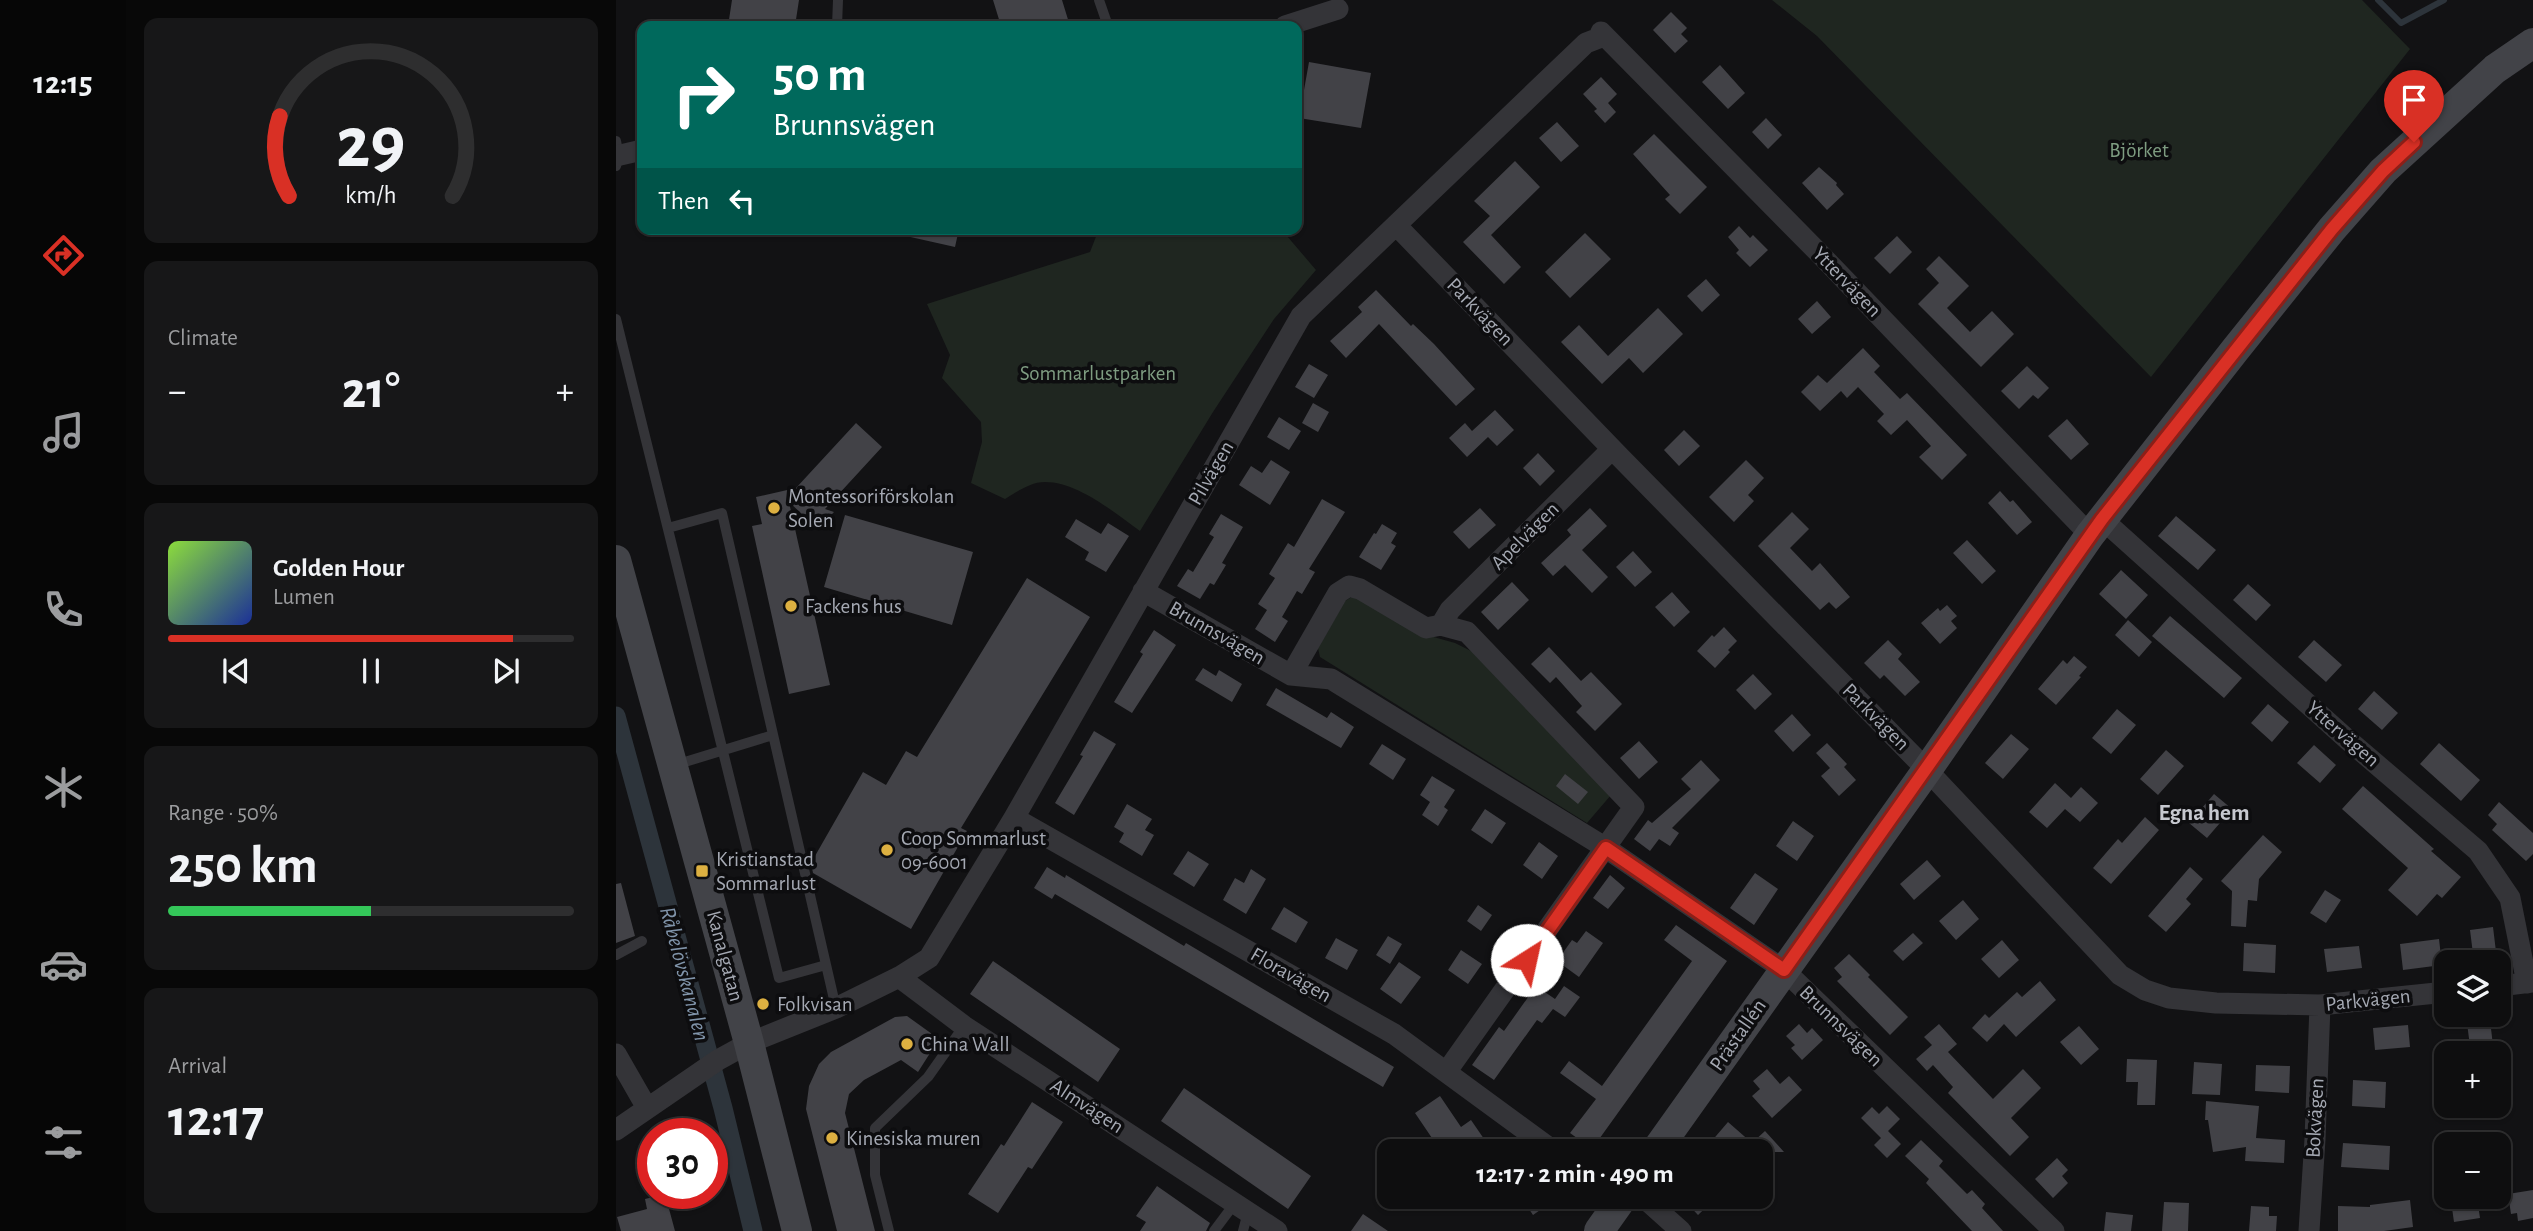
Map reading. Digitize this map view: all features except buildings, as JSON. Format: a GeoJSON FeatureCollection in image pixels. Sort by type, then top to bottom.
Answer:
{"type":"FeatureCollection","features":[{"type":"Feature","properties":{"kind":"street"},"geometry":{"type":"LineString","coordinates":[[1292,21],[1310,9],[1338,9]]}},
{"type":"Feature","properties":{"kind":"street","name":"Pilvägen"},"geometry":{"type":"LineString","coordinates":[[616,1130],[718,1060],[749,1043],[899,977],[929,958],[1014,818],[1301,316],[1586,43],[1599,38],[1601,32]]}},
{"type":"Feature","properties":{"kind":"street","name":"Yttervägen"},"geometry":{"type":"LineString","coordinates":[[1601,32],[1819,253],[2096,527],[2478,851],[2510,898],[2530,983]]}},
{"type":"Feature","properties":{"kind":"street","name":"Prästallén"},"geometry":{"type":"LineString","coordinates":[[1664,1139],[2096,527],[2332,229],[2383,171],[2457,102],[2495,69],[2533,43]]}},
{"type":"Feature","properties":{"kind":"street"},"geometry":{"type":"LineString","coordinates":[[617,155],[637,151]]}},
{"type":"Feature","properties":{"kind":"street","name":"Parkvägen"},"geometry":{"type":"LineString","coordinates":[[1396,225],[1927,770],[2120,975],[2145,990],[2169,998],[2216,1003],[2320,1005],[2434,993]]}},
{"type":"Feature","properties":{"kind":"street","name":"Apelvägen"},"geometry":{"type":"LineString","coordinates":[[1441,625],[1450,610],[1612,449]]}},
{"type":"Feature","properties":{"kind":"street","name":"Kanalgatan"},"geometry":{"type":"LineString","coordinates":[[616,560],[749,1043],[797,1231]]}},
{"type":"Feature","properties":{"kind":"street"},"geometry":{"type":"LineString","coordinates":[[1291,675],[1338,593],[1349,586],[1360,589],[1426,628],[1441,625],[1467,632],[1634,807],[1447,1072]]}},
{"type":"Feature","properties":{"kind":"street","name":"Brunnsvägen"},"geometry":{"type":"LineString","coordinates":[[1143,591],[1291,675],[1331,679],[1606,848],[1784,970],[2054,1231]]}},
{"type":"Feature","properties":{"kind":"street","name":"Floravägen"},"geometry":{"type":"LineString","coordinates":[[1014,818],[1394,1034],[1537,1139]]}},
{"type":"Feature","properties":{"kind":"street","name":"Almvägen"},"geometry":{"type":"LineString","coordinates":[[899,977],[964,1026],[1242,1215],[1277,1231]]}},
{"type":"Feature","properties":{"kind":"street"},"geometry":{"type":"LineString","coordinates":[[2511,985],[2530,983]]}},
{"type":"Feature","properties":{"kind":"street","name":"Bokvägen"},"geometry":{"type":"LineString","coordinates":[[2309,1231],[2320,1005]]}},
{"type":"Feature","properties":{"kind":"street"},"geometry":{"type":"LineString","coordinates":[[616,1054],[648,1108]]}},
{"type":"Feature","properties":{"kind":"street"},"geometry":{"type":"LineString","coordinates":[[1599,1231],[1617,1209]]}},
{"type":"Feature","properties":{"kind":"street"},"geometry":{"type":"LineString","coordinates":[[1644,1209],[1681,1231]]}},
{"type":"Feature","properties":{"kind":"lane"},"geometry":{"type":"LineString","coordinates":[[837,21],[838,0]]}},
{"type":"Feature","properties":{"kind":"lane"},"geometry":{"type":"LineString","coordinates":[[1099,0],[1106,21]]}},
{"type":"Feature","properties":{"kind":"lane"},"geometry":{"type":"LineString","coordinates":[[616,319],[779,978],[827,965]]}},
{"type":"Feature","properties":{"kind":"lane"},"geometry":{"type":"LineString","coordinates":[[668,528],[722,513],[836,1007]]}},
{"type":"Feature","properties":{"kind":"lane"},"geometry":{"type":"LineString","coordinates":[[673,766],[773,735]]}},
{"type":"Feature","properties":{"kind":"lane"},"geometry":{"type":"LineString","coordinates":[[616,955],[642,941]]}},
{"type":"Feature","properties":{"kind":"lane"},"geometry":{"type":"LineString","coordinates":[[890,1231],[875,1175],[874,1128],[928,1077],[964,1026]]}},
{"type":"Feature","properties":{"kind":"lane"},"geometry":{"type":"LineString","coordinates":[[1214,1231],[1242,1215]]}},
{"type":"Feature","properties":{"kind":"green space","name":"Björket"},"geometry":{"type":"Polygon","coordinates":[[[1772,0],[2362,0],[2410,49],[2151,377],[1817,36],[1772,0]]]}},
{"type":"Feature","properties":{"kind":"green space","name":"Sommarlustparken"},"geometry":{"type":"Polygon","coordinates":[[[1097,235],[1286,235],[1316,270],[1274,319],[1140,531],[1096,500],[1058,483],[1034,484],[1005,499],[971,483],[982,442],[981,422],[942,378],[950,355],[927,304],[1090,252],[1097,235]]]}},
{"type":"Feature","properties":{"kind":"green space"},"geometry":{"type":"Polygon","coordinates":[[[1355,595],[1423,634],[1455,643],[1475,653],[1611,795],[1587,823],[1320,657],[1318,648],[1345,601],[1355,595]]]}},
{"type":"Feature","properties":{"kind":"waterway"},"geometry":{"type":"LineString","coordinates":[[2378,0],[2401,23],[2444,0]]}},
{"type":"Feature","properties":{"kind":"waterway","name":"Råbelövskanalen"},"geometry":{"type":"LineString","coordinates":[[616,716],[723,1108],[753,1231]]}},
{"type":"Feature","properties":{"kind":"place","name":"Montessoriförskolan Solen"},"geometry":{"type":"Point","coordinates":[774,508]}},
{"type":"Feature","properties":{"kind":"place","name":"Fackens hus"},"geometry":{"type":"Point","coordinates":[791,606]}},
{"type":"Feature","properties":{"kind":"place","name":"Coop Sommarlust 09-6001"},"geometry":{"type":"Point","coordinates":[887,850]}},
{"type":"Feature","properties":{"kind":"place","name":"Kristianstad Sommarlust"},"geometry":{"type":"Point","coordinates":[702,871]}},
{"type":"Feature","properties":{"kind":"place","name":"Folkvisan"},"geometry":{"type":"Point","coordinates":[763,1004]}},
{"type":"Feature","properties":{"kind":"place","name":"China Wall"},"geometry":{"type":"Point","coordinates":[907,1044]}},
{"type":"Feature","properties":{"kind":"place","name":"Kinesiska muren"},"geometry":{"type":"Point","coordinates":[832,1138]}},
{"type":"Feature","properties":{"kind":"district","name":"Egna hem"},"geometry":{"type":"Point","coordinates":[2204,813]}},
{"type":"Feature","properties":{"kind":"route"},"geometry":{"type":"LineString","coordinates":[[1527,960],[1606,848],[1784,970],[2102,519],[2332,229],[2383,171],[2414,142]]}}]}
